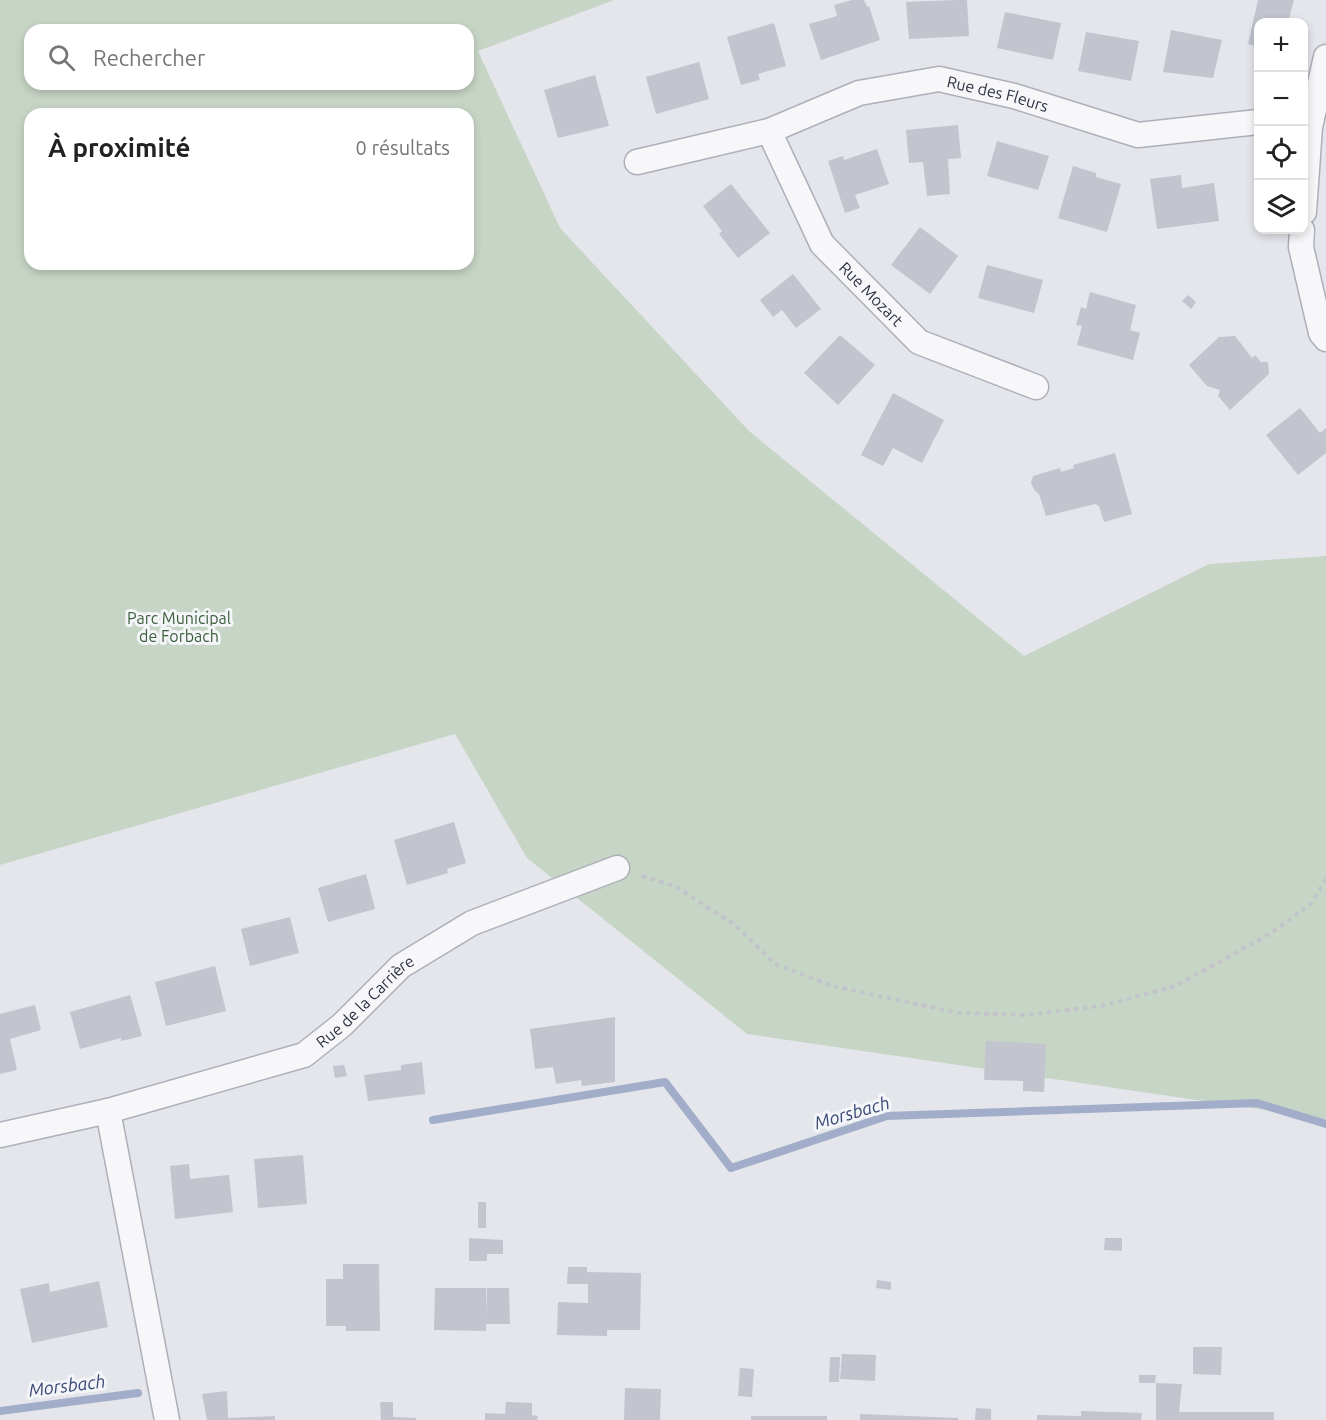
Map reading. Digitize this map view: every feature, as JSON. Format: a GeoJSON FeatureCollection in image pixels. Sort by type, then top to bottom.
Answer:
{"type":"FeatureCollection","features":[{"type":"Feature","properties":{"kind":"street"},"geometry":{"type":"LineString","coordinates":[[1308,122],[1326,57]]}},
{"type":"Feature","properties":{"kind":"street","name":"Rue des Fleurs"},"geometry":{"type":"LineString","coordinates":[[637,162],[769,131],[859,93],[939,79],[1014,96],[1138,135],[1254,122]]}},
{"type":"Feature","properties":{"kind":"street","name":"Rue Mozart"},"geometry":{"type":"LineString","coordinates":[[769,131],[822,244],[919,342],[1036,387]]}},
{"type":"Feature","properties":{"kind":"street"},"geometry":{"type":"LineString","coordinates":[[1302,234],[1301,247],[1321,333],[1326,339]]}},
{"type":"Feature","properties":{"kind":"street","name":"Rue de la Carrière"},"geometry":{"type":"LineString","coordinates":[[0,1135],[108,1111],[303,1056],[342,1025],[400,966],[472,923],[616,868]]}},
{"type":"Feature","properties":{"kind":"street"},"geometry":{"type":"LineString","coordinates":[[108,1111],[167,1420]]}},
{"type":"Feature","properties":{"kind":"path"},"geometry":{"type":"LineString","coordinates":[[616,868],[675,886],[735,925],[775,964],[832,986],[959,1013],[1026,1015],[1101,1006],[1176,986],[1271,933],[1311,904],[1326,879]]}},
{"type":"Feature","properties":{"kind":"green space","name":"Parc Municipal de Forbach"},"geometry":{"type":"Polygon","coordinates":[[[0,0],[614,0],[478,51],[560,228],[749,431],[1024,656],[1209,564],[1326,556],[1326,1119],[747,1034],[527,858],[455,734],[0,865],[0,0]]]}},
{"type":"Feature","properties":{"kind":"building"},"geometry":{"type":"Polygon","coordinates":[[[852,0],[864,0],[867,7],[869,6],[880,40],[821,60],[809,24],[837,16],[834,5],[852,0]]]}},
{"type":"Feature","properties":{"kind":"building"},"geometry":{"type":"Polygon","coordinates":[[[967,0],[969,36],[909,39],[906,2],[967,0]]]}},
{"type":"Feature","properties":{"kind":"building"},"geometry":{"type":"Polygon","coordinates":[[[1258,0],[1294,0],[1289,18],[1254,18],[1254,46],[1248,44],[1258,0]]]}},
{"type":"Feature","properties":{"kind":"building"},"geometry":{"type":"Polygon","coordinates":[[[1005,12],[1061,23],[1053,60],[997,48],[1005,12]]]}},
{"type":"Feature","properties":{"kind":"building"},"geometry":{"type":"Polygon","coordinates":[[[774,23],[786,66],[758,74],[760,80],[741,85],[727,37],[774,23]]]}},
{"type":"Feature","properties":{"kind":"building"},"geometry":{"type":"Polygon","coordinates":[[[1171,30],[1222,40],[1213,78],[1163,72],[1171,30]]]}},
{"type":"Feature","properties":{"kind":"building"},"geometry":{"type":"Polygon","coordinates":[[[1086,32],[1139,41],[1131,81],[1078,71],[1086,32]]]}},
{"type":"Feature","properties":{"kind":"building"},"geometry":{"type":"Polygon","coordinates":[[[699,62],[709,99],[656,114],[646,77],[699,62]]]}},
{"type":"Feature","properties":{"kind":"building"},"geometry":{"type":"Polygon","coordinates":[[[595,75],[609,126],[558,138],[544,90],[595,75]]]}},
{"type":"Feature","properties":{"kind":"building"},"geometry":{"type":"Polygon","coordinates":[[[958,125],[961,158],[948,159],[950,194],[927,196],[923,162],[909,163],[906,130],[958,125]]]}},
{"type":"Feature","properties":{"kind":"building"},"geometry":{"type":"Polygon","coordinates":[[[997,141],[1049,156],[1038,190],[987,176],[997,141]]]}},
{"type":"Feature","properties":{"kind":"building"},"geometry":{"type":"Polygon","coordinates":[[[877,149],[889,184],[855,195],[860,208],[845,213],[828,161],[843,156],[844,160],[877,149]]]}},
{"type":"Feature","properties":{"kind":"building"},"geometry":{"type":"Polygon","coordinates":[[[1073,166],[1096,173],[1096,177],[1121,184],[1107,232],[1058,218],[1073,166]]]}},
{"type":"Feature","properties":{"kind":"building"},"geometry":{"type":"Polygon","coordinates":[[[1181,175],[1182,188],[1214,183],[1219,221],[1157,229],[1150,179],[1181,175]]]}},
{"type":"Feature","properties":{"kind":"building"},"geometry":{"type":"Polygon","coordinates":[[[731,184],[770,233],[738,258],[719,234],[722,231],[703,206],[731,184]]]}},
{"type":"Feature","properties":{"kind":"building"},"geometry":{"type":"Polygon","coordinates":[[[920,227],[958,256],[930,294],[891,265],[920,227]]]}},
{"type":"Feature","properties":{"kind":"building"},"geometry":{"type":"Polygon","coordinates":[[[987,265],[1043,280],[1034,313],[978,298],[987,265]]]}},
{"type":"Feature","properties":{"kind":"building"},"geometry":{"type":"Polygon","coordinates":[[[793,274],[821,309],[796,328],[782,310],[773,317],[760,300],[793,274]]]}},
{"type":"Feature","properties":{"kind":"building"},"geometry":{"type":"Polygon","coordinates":[[[1090,292],[1136,305],[1130,330],[1140,333],[1133,360],[1077,345],[1082,326],[1076,325],[1081,307],[1086,309],[1090,292]]]}},
{"type":"Feature","properties":{"kind":"building"},"geometry":{"type":"Polygon","coordinates":[[[1188,295],[1196,302],[1191,309],[1182,301],[1188,295]]]}},
{"type":"Feature","properties":{"kind":"building"},"geometry":{"type":"Polygon","coordinates":[[[840,335],[875,365],[838,405],[804,373],[840,335]]]}},
{"type":"Feature","properties":{"kind":"building"},"geometry":{"type":"Polygon","coordinates":[[[1235,336],[1252,358],[1255,355],[1261,362],[1268,362],[1269,374],[1230,410],[1218,396],[1220,390],[1207,386],[1189,365],[1219,337],[1235,336]]]}},
{"type":"Feature","properties":{"kind":"building"},"geometry":{"type":"Polygon","coordinates":[[[893,393],[944,420],[922,463],[893,448],[883,466],[861,455],[893,393]]]}},
{"type":"Feature","properties":{"kind":"building"},"geometry":{"type":"Polygon","coordinates":[[[1300,408],[1320,433],[1326,428],[1326,453],[1298,475],[1266,435],[1300,408]]]}},
{"type":"Feature","properties":{"kind":"building"},"geometry":{"type":"Polygon","coordinates":[[[1115,453],[1132,514],[1104,522],[1099,506],[1095,504],[1046,516],[1039,494],[1031,483],[1033,476],[1060,468],[1061,472],[1074,468],[1073,465],[1115,453]]]}},
{"type":"Feature","properties":{"kind":"building"},"geometry":{"type":"Polygon","coordinates":[[[454,822],[466,863],[447,869],[448,873],[407,885],[394,840],[454,822]]]}},
{"type":"Feature","properties":{"kind":"building"},"geometry":{"type":"Polygon","coordinates":[[[366,874],[375,909],[328,922],[318,888],[366,874]]]}},
{"type":"Feature","properties":{"kind":"building"},"geometry":{"type":"Polygon","coordinates":[[[290,917],[299,953],[250,966],[241,929],[290,917]]]}},
{"type":"Feature","properties":{"kind":"building"},"geometry":{"type":"Polygon","coordinates":[[[215,966],[226,1011],[166,1026],[155,982],[215,966]]]}},
{"type":"Feature","properties":{"kind":"building"},"geometry":{"type":"Polygon","coordinates":[[[130,995],[142,1036],[121,1041],[121,1038],[80,1049],[70,1012],[130,995]]]}},
{"type":"Feature","properties":{"kind":"building"},"geometry":{"type":"Polygon","coordinates":[[[35,1005],[41,1030],[10,1039],[17,1070],[0,1074],[0,1014],[35,1005]]]}},
{"type":"Feature","properties":{"kind":"building"},"geometry":{"type":"Polygon","coordinates":[[[615,1017],[615,1082],[582,1086],[581,1080],[556,1084],[553,1067],[535,1069],[530,1029],[615,1017]]]}},
{"type":"Feature","properties":{"kind":"building"},"geometry":{"type":"Polygon","coordinates":[[[986,1041],[1046,1044],[1044,1092],[1023,1091],[1023,1081],[984,1080],[986,1041]]]}},
{"type":"Feature","properties":{"kind":"building"},"geometry":{"type":"Polygon","coordinates":[[[422,1062],[425,1094],[368,1101],[364,1075],[401,1070],[401,1065],[422,1062]]]}},
{"type":"Feature","properties":{"kind":"building"},"geometry":{"type":"Polygon","coordinates":[[[344,1065],[347,1076],[335,1078],[333,1066],[344,1065]]]}},
{"type":"Feature","properties":{"kind":"building"},"geometry":{"type":"Polygon","coordinates":[[[303,1155],[307,1204],[258,1208],[254,1159],[303,1155]]]}},
{"type":"Feature","properties":{"kind":"building"},"geometry":{"type":"Polygon","coordinates":[[[189,1164],[190,1179],[229,1175],[233,1212],[175,1219],[170,1166],[189,1164]]]}},
{"type":"Feature","properties":{"kind":"building"},"geometry":{"type":"Polygon","coordinates":[[[478,1202],[486,1202],[486,1228],[478,1228],[478,1202]]]}},
{"type":"Feature","properties":{"kind":"building"},"geometry":{"type":"Polygon","coordinates":[[[469,1238],[503,1240],[503,1254],[487,1254],[487,1261],[469,1261],[469,1238]]]}},
{"type":"Feature","properties":{"kind":"building"},"geometry":{"type":"Polygon","coordinates":[[[1105,1238],[1122,1238],[1122,1251],[1104,1250],[1105,1238]]]}},
{"type":"Feature","properties":{"kind":"building"},"geometry":{"type":"Polygon","coordinates":[[[343,1264],[379,1264],[380,1331],[346,1331],[346,1326],[326,1326],[326,1279],[343,1279],[343,1264]]]}},
{"type":"Feature","properties":{"kind":"building"},"geometry":{"type":"Polygon","coordinates":[[[568,1267],[587,1267],[587,1272],[641,1273],[640,1330],[607,1330],[607,1336],[557,1335],[558,1302],[588,1303],[588,1284],[567,1284],[568,1267]]]}},
{"type":"Feature","properties":{"kind":"building"},"geometry":{"type":"Polygon","coordinates":[[[877,1280],[891,1282],[891,1290],[876,1288],[877,1280]]]}},
{"type":"Feature","properties":{"kind":"building"},"geometry":{"type":"Polygon","coordinates":[[[99,1281],[108,1327],[32,1343],[20,1289],[49,1283],[50,1292],[99,1281]]]}},
{"type":"Feature","properties":{"kind":"building"},"geometry":{"type":"Polygon","coordinates":[[[435,1288],[486,1288],[487,1317],[487,1288],[509,1288],[510,1324],[486,1324],[486,1331],[434,1330],[435,1288]]]}},
{"type":"Feature","properties":{"kind":"building"},"geometry":{"type":"Polygon","coordinates":[[[1193,1347],[1222,1347],[1221,1375],[1193,1374],[1193,1347]]]}},
{"type":"Feature","properties":{"kind":"building"},"geometry":{"type":"Polygon","coordinates":[[[842,1354],[876,1355],[875,1381],[840,1379],[842,1354]]]}},
{"type":"Feature","properties":{"kind":"building"},"geometry":{"type":"Polygon","coordinates":[[[830,1357],[840,1357],[839,1382],[829,1382],[830,1357]]]}},
{"type":"Feature","properties":{"kind":"building"},"geometry":{"type":"Polygon","coordinates":[[[740,1368],[754,1369],[752,1397],[738,1396],[740,1368]]]}},
{"type":"Feature","properties":{"kind":"building"},"geometry":{"type":"Polygon","coordinates":[[[1139,1375],[1156,1375],[1155,1383],[1139,1383],[1139,1375]]]}},
{"type":"Feature","properties":{"kind":"building"},"geometry":{"type":"Polygon","coordinates":[[[1156,1383],[1182,1384],[1179,1412],[1274,1412],[1274,1420],[1156,1420],[1156,1383]]]}},
{"type":"Feature","properties":{"kind":"building"},"geometry":{"type":"Polygon","coordinates":[[[625,1388],[661,1389],[660,1420],[624,1420],[625,1388]]]}},
{"type":"Feature","properties":{"kind":"building"},"geometry":{"type":"Polygon","coordinates":[[[227,1391],[228,1418],[275,1416],[275,1420],[207,1420],[202,1394],[227,1391]]]}},
{"type":"Feature","properties":{"kind":"building"},"geometry":{"type":"Polygon","coordinates":[[[380,1402],[393,1402],[393,1417],[416,1418],[416,1420],[381,1420],[380,1402]]]}},
{"type":"Feature","properties":{"kind":"building"},"geometry":{"type":"Polygon","coordinates":[[[506,1402],[532,1403],[532,1415],[538,1416],[537,1420],[485,1420],[485,1413],[505,1414],[506,1402]]]}},
{"type":"Feature","properties":{"kind":"building"},"geometry":{"type":"Polygon","coordinates":[[[976,1408],[991,1409],[991,1420],[975,1420],[976,1408]]]}},
{"type":"Feature","properties":{"kind":"building"},"geometry":{"type":"Polygon","coordinates":[[[1081,1411],[1142,1413],[1141,1420],[1037,1420],[1037,1415],[1081,1416],[1081,1411]]]}},
{"type":"Feature","properties":{"kind":"building"},"geometry":{"type":"Polygon","coordinates":[[[860,1414],[958,1418],[958,1420],[860,1420],[860,1414]]]}},
{"type":"Feature","properties":{"kind":"building"},"geometry":{"type":"Polygon","coordinates":[[[751,1416],[827,1416],[827,1420],[751,1420],[751,1416]]]}},
{"type":"Feature","properties":{"kind":"waterway","name":"Morsbach"},"geometry":{"type":"LineString","coordinates":[[433,1120],[665,1082],[731,1168],[887,1116],[1257,1103],[1326,1124]]}},
{"type":"Feature","properties":{"kind":"waterway","name":"Morsbach"},"geometry":{"type":"LineString","coordinates":[[0,1411],[138,1393]]}}]}
